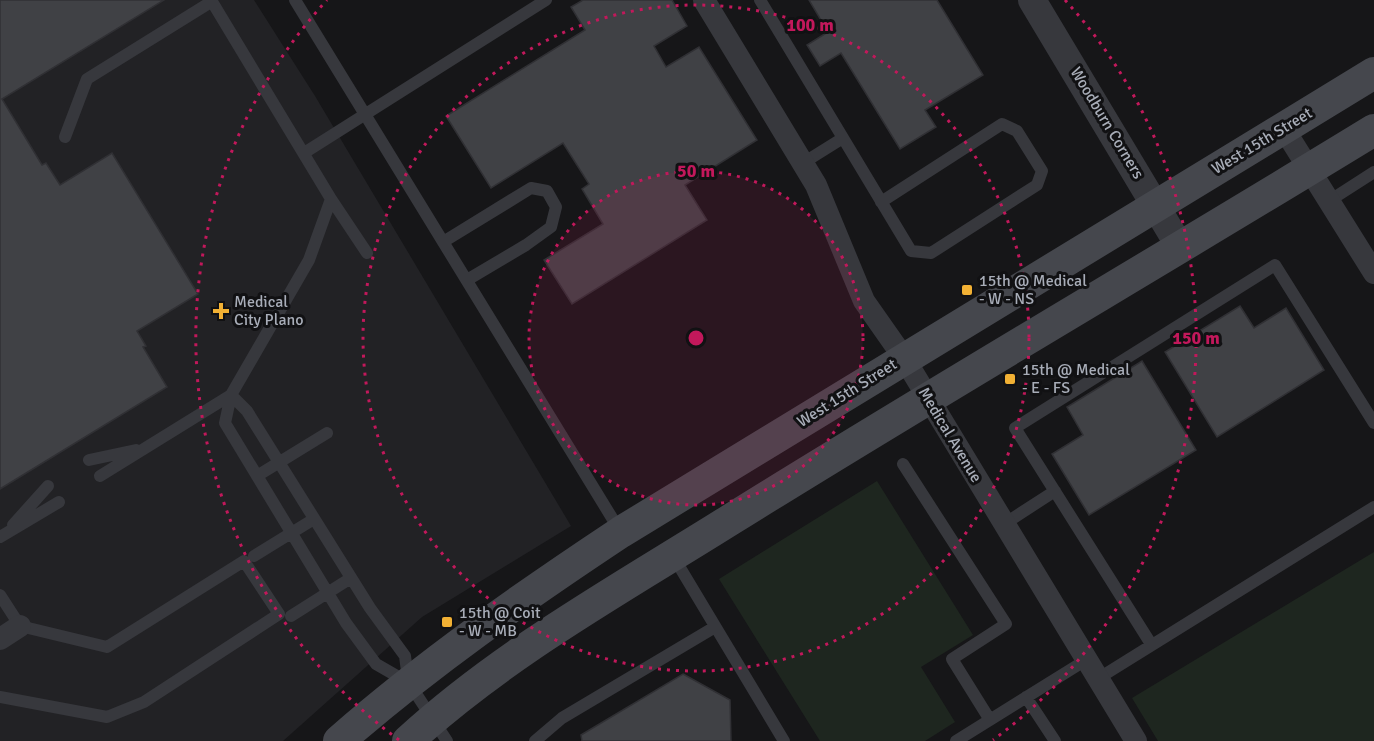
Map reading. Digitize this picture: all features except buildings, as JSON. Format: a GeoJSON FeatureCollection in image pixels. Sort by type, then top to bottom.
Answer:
{"type":"FeatureCollection","features":[{"type":"Feature","properties":{"kind":"main road","name":"West 15th Street"},"geometry":{"type":"LineString","coordinates":[[339,741],[409,683],[511,605],[621,532],[1374,73]]}},
{"type":"Feature","properties":{"kind":"main road"},"geometry":{"type":"LineString","coordinates":[[408,741],[441,729],[536,641],[927,398],[1374,130]]}},
{"type":"Feature","properties":{"kind":"street","name":"Woodburn Corners"},"geometry":{"type":"LineString","coordinates":[[1032,0],[1180,247]]}},
{"type":"Feature","properties":{"kind":"street","name":"Medical Avenue"},"geometry":{"type":"LineString","coordinates":[[706,1],[816,185],[864,301],[904,358],[1136,741]]}},
{"type":"Feature","properties":{"kind":"street"},"geometry":{"type":"LineString","coordinates":[[1284,129],[1374,273]]}},
{"type":"Feature","properties":{"kind":"street"},"geometry":{"type":"LineString","coordinates":[[0,639],[20,626]]}},
{"type":"Feature","properties":{"kind":"lane"},"geometry":{"type":"LineString","coordinates":[[295,0],[621,532]]}},
{"type":"Feature","properties":{"kind":"lane"},"geometry":{"type":"LineString","coordinates":[[304,153],[546,0]]}},
{"type":"Feature","properties":{"kind":"lane"},"geometry":{"type":"LineString","coordinates":[[760,0],[881,202],[911,251],[931,253],[1036,185],[1042,171],[1017,130],[1002,124],[881,202]]}},
{"type":"Feature","properties":{"kind":"lane"},"geometry":{"type":"LineString","coordinates":[[65,137],[87,79],[211,1],[331,199],[367,253]]}},
{"type":"Feature","properties":{"kind":"lane"},"geometry":{"type":"LineString","coordinates":[[803,163],[843,138]]}},
{"type":"Feature","properties":{"kind":"lane"},"geometry":{"type":"LineString","coordinates":[[1329,201],[1374,172]]}},
{"type":"Feature","properties":{"kind":"lane"},"geometry":{"type":"LineString","coordinates":[[443,242],[531,188],[546,191],[556,207],[551,227],[467,280]]}},
{"type":"Feature","properties":{"kind":"lane"},"geometry":{"type":"LineString","coordinates":[[331,199],[309,260],[231,395],[225,423],[290,533],[376,664],[409,683],[441,729]]}},
{"type":"Feature","properties":{"kind":"lane"},"geometry":{"type":"LineString","coordinates":[[1151,644],[1015,428],[1275,266],[1374,423]]}},
{"type":"Feature","properties":{"kind":"lane"},"geometry":{"type":"LineString","coordinates":[[100,476],[231,395]]}},
{"type":"Feature","properties":{"kind":"lane"},"geometry":{"type":"LineString","coordinates":[[231,395],[247,411],[351,578],[405,656],[409,683]]}},
{"type":"Feature","properties":{"kind":"lane"},"geometry":{"type":"LineString","coordinates":[[257,476],[327,433]]}},
{"type":"Feature","properties":{"kind":"lane"},"geometry":{"type":"LineString","coordinates":[[89,460],[146,448]]}},
{"type":"Feature","properties":{"kind":"lane"},"geometry":{"type":"LineString","coordinates":[[903,464],[1006,624],[952,659],[990,720]]}},
{"type":"Feature","properties":{"kind":"lane"},"geometry":{"type":"LineString","coordinates":[[2,536],[48,486]]}},
{"type":"Feature","properties":{"kind":"lane"},"geometry":{"type":"LineString","coordinates":[[1004,524],[1054,491]]}},
{"type":"Feature","properties":{"kind":"lane"},"geometry":{"type":"LineString","coordinates":[[2,536],[59,502]]}},
{"type":"Feature","properties":{"kind":"lane"},"geometry":{"type":"LineString","coordinates":[[956,741],[1026,697],[1151,644],[1374,507]]}},
{"type":"Feature","properties":{"kind":"lane"},"geometry":{"type":"LineString","coordinates":[[254,556],[314,519]]}},
{"type":"Feature","properties":{"kind":"lane"},"geometry":{"type":"LineString","coordinates":[[673,556],[784,741]]}},
{"type":"Feature","properties":{"kind":"lane"},"geometry":{"type":"LineString","coordinates":[[0,595],[20,626],[107,647],[244,561],[279,614],[144,702],[107,717],[0,697]]}},
{"type":"Feature","properties":{"kind":"lane"},"geometry":{"type":"LineString","coordinates":[[291,616],[351,578]]}},
{"type":"Feature","properties":{"kind":"lane"},"geometry":{"type":"LineString","coordinates":[[535,741],[562,718],[716,627]]}},
{"type":"Feature","properties":{"kind":"lane"},"geometry":{"type":"LineString","coordinates":[[1026,697],[1055,741]]}},
{"type":"Feature","properties":{"kind":"shaded area","name":"Medical City Plano"},"geometry":{"type":"Polygon","coordinates":[[[0,0],[254,0],[315,96],[571,526],[422,617],[283,741],[0,741],[0,0]]]}},
{"type":"Feature","properties":{"kind":"shaded area"},"geometry":{"type":"Polygon","coordinates":[[[877,481],[973,635],[921,667],[955,722],[925,741],[820,741],[719,579],[877,481]]]}},
{"type":"Feature","properties":{"kind":"shaded area"},"geometry":{"type":"Polygon","coordinates":[[[1374,552],[1374,741],[1158,741],[1132,698],[1374,552]]]}},
{"type":"Feature","properties":{"kind":"place","name":"15th @ Medical - W - NS"},"geometry":{"type":"Point","coordinates":[967,290]}},
{"type":"Feature","properties":{"kind":"place","name":"Medical City Plano"},"geometry":{"type":"Point","coordinates":[221,311]}},
{"type":"Feature","properties":{"kind":"place","name":"15th @ Medical - E - FS"},"geometry":{"type":"Point","coordinates":[1010,379]}},
{"type":"Feature","properties":{"kind":"place","name":"15th @ Coit - W - MB"},"geometry":{"type":"Point","coordinates":[447,622]}}]}
